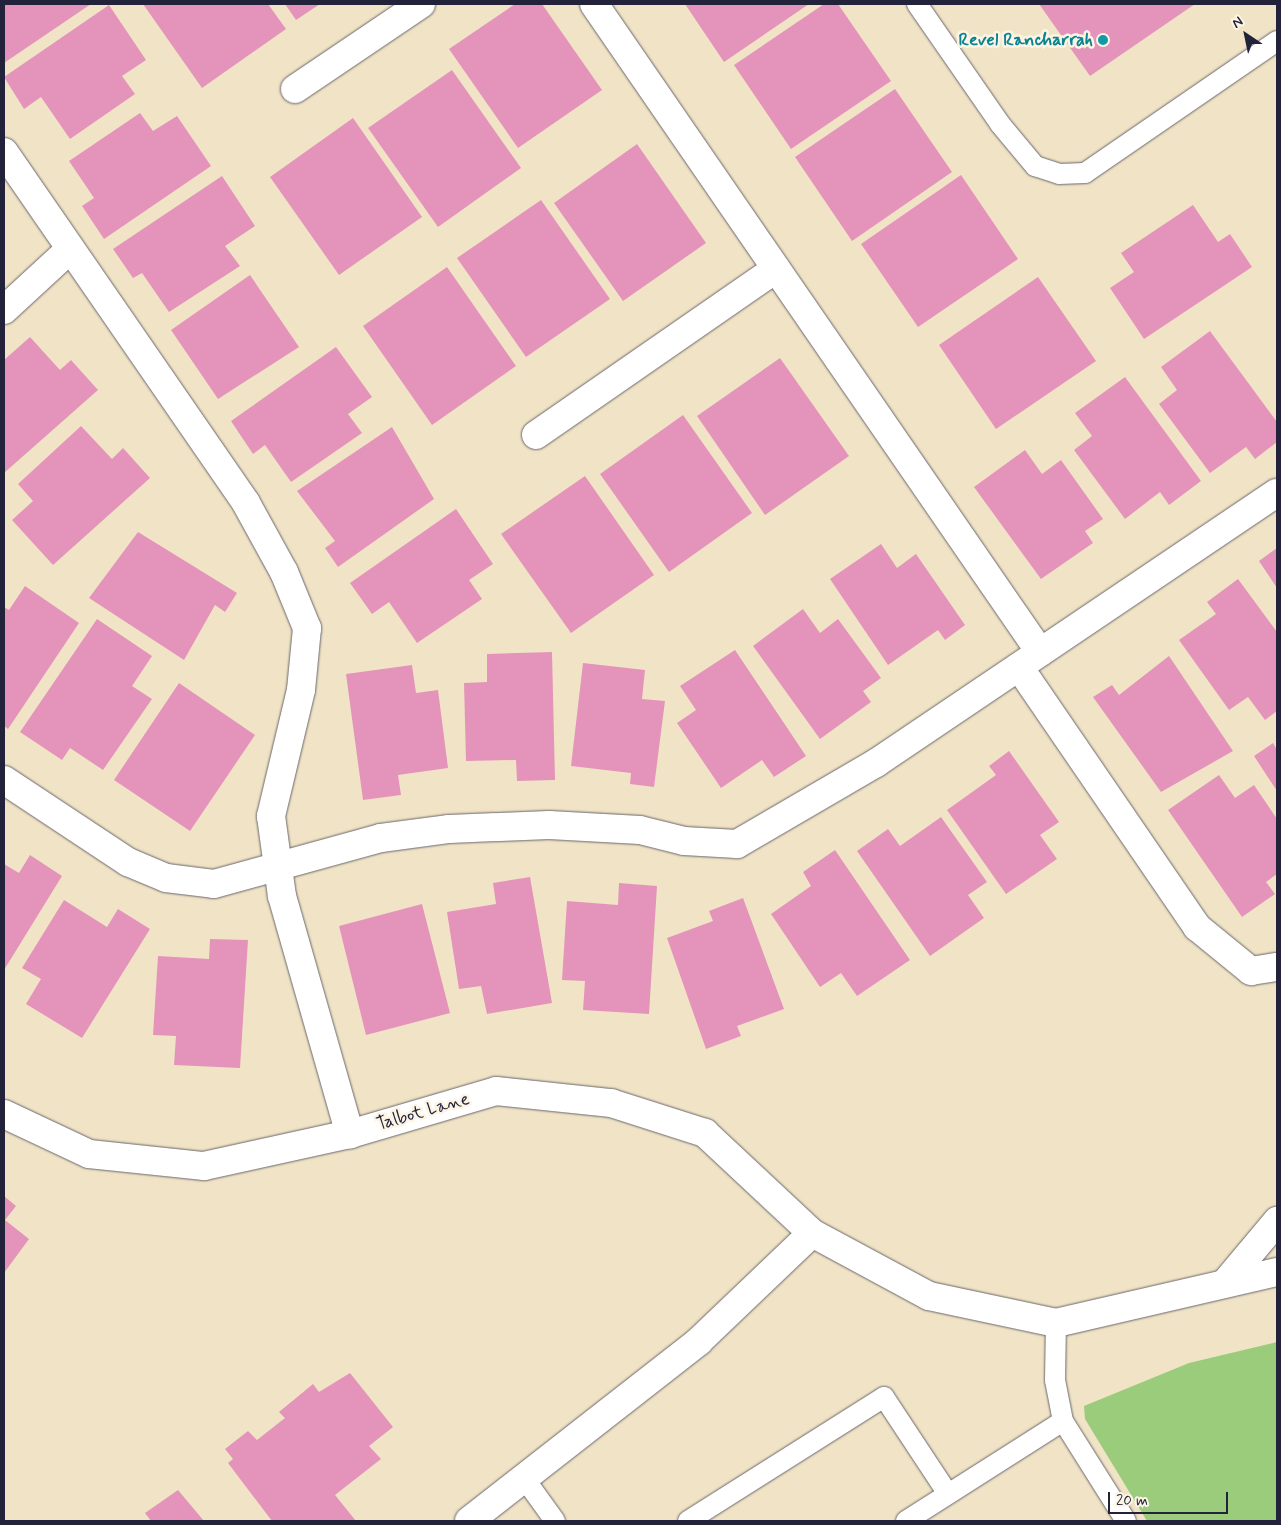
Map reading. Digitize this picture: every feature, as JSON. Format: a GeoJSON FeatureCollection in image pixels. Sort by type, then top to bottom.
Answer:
{"type":"FeatureCollection","features":[{"type":"Feature","properties":{"kind":"street"},"geometry":{"type":"LineString","coordinates":[[295,89],[421,4]]}},
{"type":"Feature","properties":{"kind":"street"},"geometry":{"type":"LineString","coordinates":[[594,4],[776,269],[1030,659],[1196,927],[1251,971],[1277,967]]}},
{"type":"Feature","properties":{"kind":"street"},"geometry":{"type":"LineString","coordinates":[[4,152],[246,503],[284,572],[307,628],[300,690],[270,816],[278,869],[350,1134]]}},
{"type":"Feature","properties":{"kind":"street"},"geometry":{"type":"LineString","coordinates":[[4,310],[70,248]]}},
{"type":"Feature","properties":{"kind":"street"},"geometry":{"type":"LineString","coordinates":[[536,434],[776,269]]}},
{"type":"Feature","properties":{"kind":"street"},"geometry":{"type":"LineString","coordinates":[[4,780],[128,862],[166,878],[214,884],[278,869],[381,838],[449,829],[549,825],[640,830],[684,841],[737,844],[876,763],[1277,493]]}},
{"type":"Feature","properties":{"kind":"street","name":"Talbot Lane"},"geometry":{"type":"LineString","coordinates":[[4,1114],[90,1154],[147,1163],[204,1166],[350,1134],[496,1091],[611,1102],[704,1133],[812,1233],[929,1296],[1056,1323]]}},
{"type":"Feature","properties":{"kind":"street"},"geometry":{"type":"LineString","coordinates":[[1226,1282],[1277,1220]]}},
{"type":"Feature","properties":{"kind":"street"},"geometry":{"type":"LineString","coordinates":[[469,1521],[699,1341],[812,1233]]}},
{"type":"Feature","properties":{"kind":"street"},"geometry":{"type":"LineString","coordinates":[[1056,1323],[1226,1282],[1277,1272]]}},
{"type":"Feature","properties":{"kind":"lane"},"geometry":{"type":"LineString","coordinates":[[917,4],[1000,124],[1035,166],[1059,174],[1085,173],[1277,41]]}},
{"type":"Feature","properties":{"kind":"lane"},"geometry":{"type":"LineString","coordinates":[[1056,1323],[1055,1380],[1064,1421],[1126,1521]]}},
{"type":"Feature","properties":{"kind":"lane"},"geometry":{"type":"LineString","coordinates":[[688,1521],[884,1397],[948,1494]]}},
{"type":"Feature","properties":{"kind":"lane"},"geometry":{"type":"LineString","coordinates":[[906,1521],[1064,1421]]}},
{"type":"Feature","properties":{"kind":"lane"},"geometry":{"type":"LineString","coordinates":[[524,1478],[555,1521]]}},
{"type":"Feature","properties":{"kind":"green space"},"geometry":{"type":"Polygon","coordinates":[[[1277,1342],[1277,1521],[1147,1521],[1085,1419],[1084,1406],[1189,1363],[1277,1342]]]}},
{"type":"Feature","properties":{"kind":"building"},"geometry":{"type":"Polygon","coordinates":[[[4,4],[91,4],[4,63],[4,4]]]}},
{"type":"Feature","properties":{"kind":"building"},"geometry":{"type":"Polygon","coordinates":[[[143,4],[268,4],[286,29],[202,88],[143,4]]]}},
{"type":"Feature","properties":{"kind":"building"},"geometry":{"type":"Polygon","coordinates":[[[285,4],[320,4],[296,20],[285,4]]]}},
{"type":"Feature","properties":{"kind":"building"},"geometry":{"type":"Polygon","coordinates":[[[515,4],[542,4],[602,90],[518,148],[449,49],[515,4]]]}},
{"type":"Feature","properties":{"kind":"building"},"geometry":{"type":"Polygon","coordinates":[[[685,4],[809,4],[724,62],[685,4]]]}},
{"type":"Feature","properties":{"kind":"building"},"geometry":{"type":"Polygon","coordinates":[[[824,4],[838,4],[891,81],[791,149],[734,65],[824,4]]]}},
{"type":"Feature","properties":{"kind":"building","name":"Revel Rancharrah"},"geometry":{"type":"Polygon","coordinates":[[[1039,4],[1195,4],[1090,76],[1039,4]]]}},
{"type":"Feature","properties":{"kind":"building"},"geometry":{"type":"Polygon","coordinates":[[[109,5],[146,60],[122,76],[135,94],[70,139],[41,97],[24,109],[4,77],[109,5]]]}},
{"type":"Feature","properties":{"kind":"building"},"geometry":{"type":"Polygon","coordinates":[[[452,70],[521,168],[438,227],[368,128],[452,70]]]}},
{"type":"Feature","properties":{"kind":"building"},"geometry":{"type":"Polygon","coordinates":[[[895,89],[952,172],[852,241],[795,157],[895,89]]]}},
{"type":"Feature","properties":{"kind":"building"},"geometry":{"type":"Polygon","coordinates":[[[140,113],[153,131],[177,116],[211,166],[104,239],[82,206],[94,198],[69,161],[140,113]]]}},
{"type":"Feature","properties":{"kind":"building"},"geometry":{"type":"Polygon","coordinates":[[[353,118],[422,217],[339,275],[270,177],[353,118]]]}},
{"type":"Feature","properties":{"kind":"building"},"geometry":{"type":"Polygon","coordinates":[[[637,144],[706,243],[623,301],[554,203],[637,144]]]}},
{"type":"Feature","properties":{"kind":"building"},"geometry":{"type":"Polygon","coordinates":[[[961,175],[1018,259],[918,327],[861,244],[961,175]]]}},
{"type":"Feature","properties":{"kind":"building"},"geometry":{"type":"Polygon","coordinates":[[[222,176],[255,226],[225,246],[240,266],[169,312],[142,273],[133,278],[113,249],[222,176]]]}},
{"type":"Feature","properties":{"kind":"building"},"geometry":{"type":"Polygon","coordinates":[[[541,200],[610,299],[526,357],[457,258],[541,200]]]}},
{"type":"Feature","properties":{"kind":"building"},"geometry":{"type":"Polygon","coordinates":[[[1193,205],[1218,242],[1230,234],[1252,267],[1144,339],[1110,288],[1134,272],[1121,253],[1193,205]]]}},
{"type":"Feature","properties":{"kind":"building"},"geometry":{"type":"Polygon","coordinates":[[[447,267],[516,366],[432,425],[363,326],[447,267]]]}},
{"type":"Feature","properties":{"kind":"building"},"geometry":{"type":"Polygon","coordinates":[[[250,275],[299,347],[218,399],[171,330],[250,275]]]}},
{"type":"Feature","properties":{"kind":"building"},"geometry":{"type":"Polygon","coordinates":[[[1038,277],[1096,361],[996,429],[939,345],[1038,277]]]}},
{"type":"Feature","properties":{"kind":"building"},"geometry":{"type":"Polygon","coordinates":[[[1210,331],[1277,422],[1277,442],[1255,459],[1246,447],[1210,473],[1159,404],[1177,390],[1161,367],[1210,331]]]}},
{"type":"Feature","properties":{"kind":"building"},"geometry":{"type":"Polygon","coordinates":[[[30,337],[60,370],[71,360],[98,390],[4,473],[4,360],[30,337]]]}},
{"type":"Feature","properties":{"kind":"building"},"geometry":{"type":"Polygon","coordinates":[[[336,347],[372,397],[348,414],[362,433],[291,482],[265,445],[253,454],[231,421],[336,347]]]}},
{"type":"Feature","properties":{"kind":"building"},"geometry":{"type":"Polygon","coordinates":[[[780,358],[849,456],[765,515],[697,416],[780,358]]]}},
{"type":"Feature","properties":{"kind":"building"},"geometry":{"type":"Polygon","coordinates":[[[1125,377],[1201,481],[1169,505],[1160,492],[1125,519],[1074,450],[1092,436],[1075,413],[1125,377]]]}},
{"type":"Feature","properties":{"kind":"building"},"geometry":{"type":"Polygon","coordinates":[[[683,415],[752,513],[669,572],[600,474],[683,415]]]}},
{"type":"Feature","properties":{"kind":"building"},"geometry":{"type":"Polygon","coordinates":[[[81,426],[112,459],[123,448],[150,478],[53,565],[12,520],[33,501],[18,484],[81,426]]]}},
{"type":"Feature","properties":{"kind":"building"},"geometry":{"type":"Polygon","coordinates":[[[392,427],[434,499],[338,567],[325,548],[335,541],[297,491],[392,427]]]}},
{"type":"Feature","properties":{"kind":"building"},"geometry":{"type":"Polygon","coordinates":[[[1025,450],[1042,474],[1061,460],[1103,519],[1085,531],[1093,543],[1041,579],[974,487],[1025,450]]]}},
{"type":"Feature","properties":{"kind":"building"},"geometry":{"type":"Polygon","coordinates":[[[585,476],[654,575],[571,633],[501,534],[585,476]]]}},
{"type":"Feature","properties":{"kind":"building"},"geometry":{"type":"Polygon","coordinates":[[[456,509],[493,564],[469,580],[482,599],[417,643],[389,602],[372,614],[350,583],[456,509]]]}},
{"type":"Feature","properties":{"kind":"building"},"geometry":{"type":"Polygon","coordinates":[[[138,532],[237,593],[225,612],[215,605],[184,660],[89,598],[138,532]]]}},
{"type":"Feature","properties":{"kind":"building"},"geometry":{"type":"Polygon","coordinates":[[[881,544],[897,568],[916,554],[965,625],[945,640],[938,630],[888,665],[830,579],[881,544]]]}},
{"type":"Feature","properties":{"kind":"building"},"geometry":{"type":"Polygon","coordinates":[[[1277,548],[1277,588],[1259,561],[1277,548]]]}},
{"type":"Feature","properties":{"kind":"building"},"geometry":{"type":"Polygon","coordinates":[[[1238,579],[1277,632],[1277,711],[1265,720],[1248,697],[1229,710],[1179,640],[1216,614],[1207,602],[1238,579]]]}},
{"type":"Feature","properties":{"kind":"building"},"geometry":{"type":"Polygon","coordinates":[[[25,586],[79,623],[8,729],[4,726],[4,607],[9,610],[25,586]]]}},
{"type":"Feature","properties":{"kind":"building"},"geometry":{"type":"Polygon","coordinates":[[[803,609],[820,633],[838,619],[881,678],[863,691],[871,702],[820,739],[753,646],[803,609]]]}},
{"type":"Feature","properties":{"kind":"building"},"geometry":{"type":"Polygon","coordinates":[[[97,619],[152,656],[132,686],[152,699],[103,770],[70,748],[62,760],[20,732],[97,619]]]}},
{"type":"Feature","properties":{"kind":"building"},"geometry":{"type":"Polygon","coordinates":[[[735,650],[806,756],[774,777],[762,760],[721,788],[677,723],[696,710],[680,686],[735,650]]]}},
{"type":"Feature","properties":{"kind":"building"},"geometry":{"type":"Polygon","coordinates":[[[552,652],[555,780],[517,781],[516,760],[466,761],[464,683],[487,682],[487,654],[552,652]]]}},
{"type":"Feature","properties":{"kind":"building"},"geometry":{"type":"Polygon","coordinates":[[[1169,656],[1233,751],[1161,792],[1093,697],[1112,685],[1119,695],[1169,656]]]}},
{"type":"Feature","properties":{"kind":"building"},"geometry":{"type":"Polygon","coordinates":[[[583,663],[645,670],[642,699],[665,701],[654,787],[630,784],[631,773],[571,766],[583,663]]]}},
{"type":"Feature","properties":{"kind":"building"},"geometry":{"type":"Polygon","coordinates":[[[412,665],[416,693],[438,690],[448,768],[398,775],[401,795],[363,800],[346,674],[412,665]]]}},
{"type":"Feature","properties":{"kind":"building"},"geometry":{"type":"Polygon","coordinates":[[[179,683],[255,735],[190,831],[114,780],[179,683]]]}},
{"type":"Feature","properties":{"kind":"building"},"geometry":{"type":"Polygon","coordinates":[[[1273,743],[1277,750],[1277,791],[1254,756],[1273,743]]]}},
{"type":"Feature","properties":{"kind":"building"},"geometry":{"type":"Polygon","coordinates":[[[1009,751],[1059,822],[1040,835],[1057,859],[1006,894],[947,810],[996,775],[989,766],[1009,751]]]}},
{"type":"Feature","properties":{"kind":"building"},"geometry":{"type":"Polygon","coordinates":[[[1219,775],[1235,798],[1254,785],[1277,819],[1277,874],[1266,882],[1275,894],[1242,917],[1168,810],[1219,775]]]}},
{"type":"Feature","properties":{"kind":"building"},"geometry":{"type":"Polygon","coordinates":[[[941,817],[987,882],[968,895],[984,918],[930,956],[857,851],[888,829],[900,846],[941,817]]]}},
{"type":"Feature","properties":{"kind":"building"},"geometry":{"type":"Polygon","coordinates":[[[835,850],[910,960],[857,996],[841,973],[820,987],[771,914],[811,886],[803,872],[835,850]]]}},
{"type":"Feature","properties":{"kind":"building"},"geometry":{"type":"Polygon","coordinates":[[[30,855],[62,876],[4,970],[4,864],[19,873],[30,855]]]}},
{"type":"Feature","properties":{"kind":"building"},"geometry":{"type":"Polygon","coordinates":[[[530,877],[552,1003],[487,1014],[481,986],[459,989],[447,912],[496,904],[493,883],[530,877]]]}},
{"type":"Feature","properties":{"kind":"building"},"geometry":{"type":"Polygon","coordinates":[[[619,883],[657,886],[649,1014],[583,1010],[585,981],[562,980],[567,901],[618,905],[619,883]]]}},
{"type":"Feature","properties":{"kind":"building"},"geometry":{"type":"Polygon","coordinates":[[[743,898],[784,1009],[737,1026],[741,1036],[706,1049],[667,938],[713,921],[709,911],[743,898]]]}},
{"type":"Feature","properties":{"kind":"building"},"geometry":{"type":"Polygon","coordinates":[[[64,900],[107,927],[118,909],[150,929],[82,1038],[26,1004],[41,979],[22,968],[64,900]]]}},
{"type":"Feature","properties":{"kind":"building"},"geometry":{"type":"Polygon","coordinates":[[[422,904],[450,1013],[366,1035],[339,926],[422,904]]]}},
{"type":"Feature","properties":{"kind":"building"},"geometry":{"type":"Polygon","coordinates":[[[210,939],[248,940],[240,1068],[174,1065],[176,1036],[153,1035],[158,956],[209,959],[210,939]]]}},
{"type":"Feature","properties":{"kind":"building"},"geometry":{"type":"Polygon","coordinates":[[[4,1196],[16,1206],[5,1220],[29,1239],[4,1273],[4,1196]]]}},
{"type":"Feature","properties":{"kind":"building"},"geometry":{"type":"Polygon","coordinates":[[[350,1373],[393,1427],[369,1446],[381,1459],[335,1495],[356,1521],[272,1521],[228,1463],[233,1459],[225,1449],[248,1431],[257,1440],[285,1418],[279,1412],[313,1384],[319,1392],[350,1373]]]}},
{"type":"Feature","properties":{"kind":"building"},"geometry":{"type":"Polygon","coordinates":[[[178,1490],[204,1521],[151,1521],[145,1513],[178,1490]]]}},
{"type":"Feature","properties":{"kind":"place","name":"Revel Rancharrah"},"geometry":{"type":"Point","coordinates":[1103,40]}}]}
